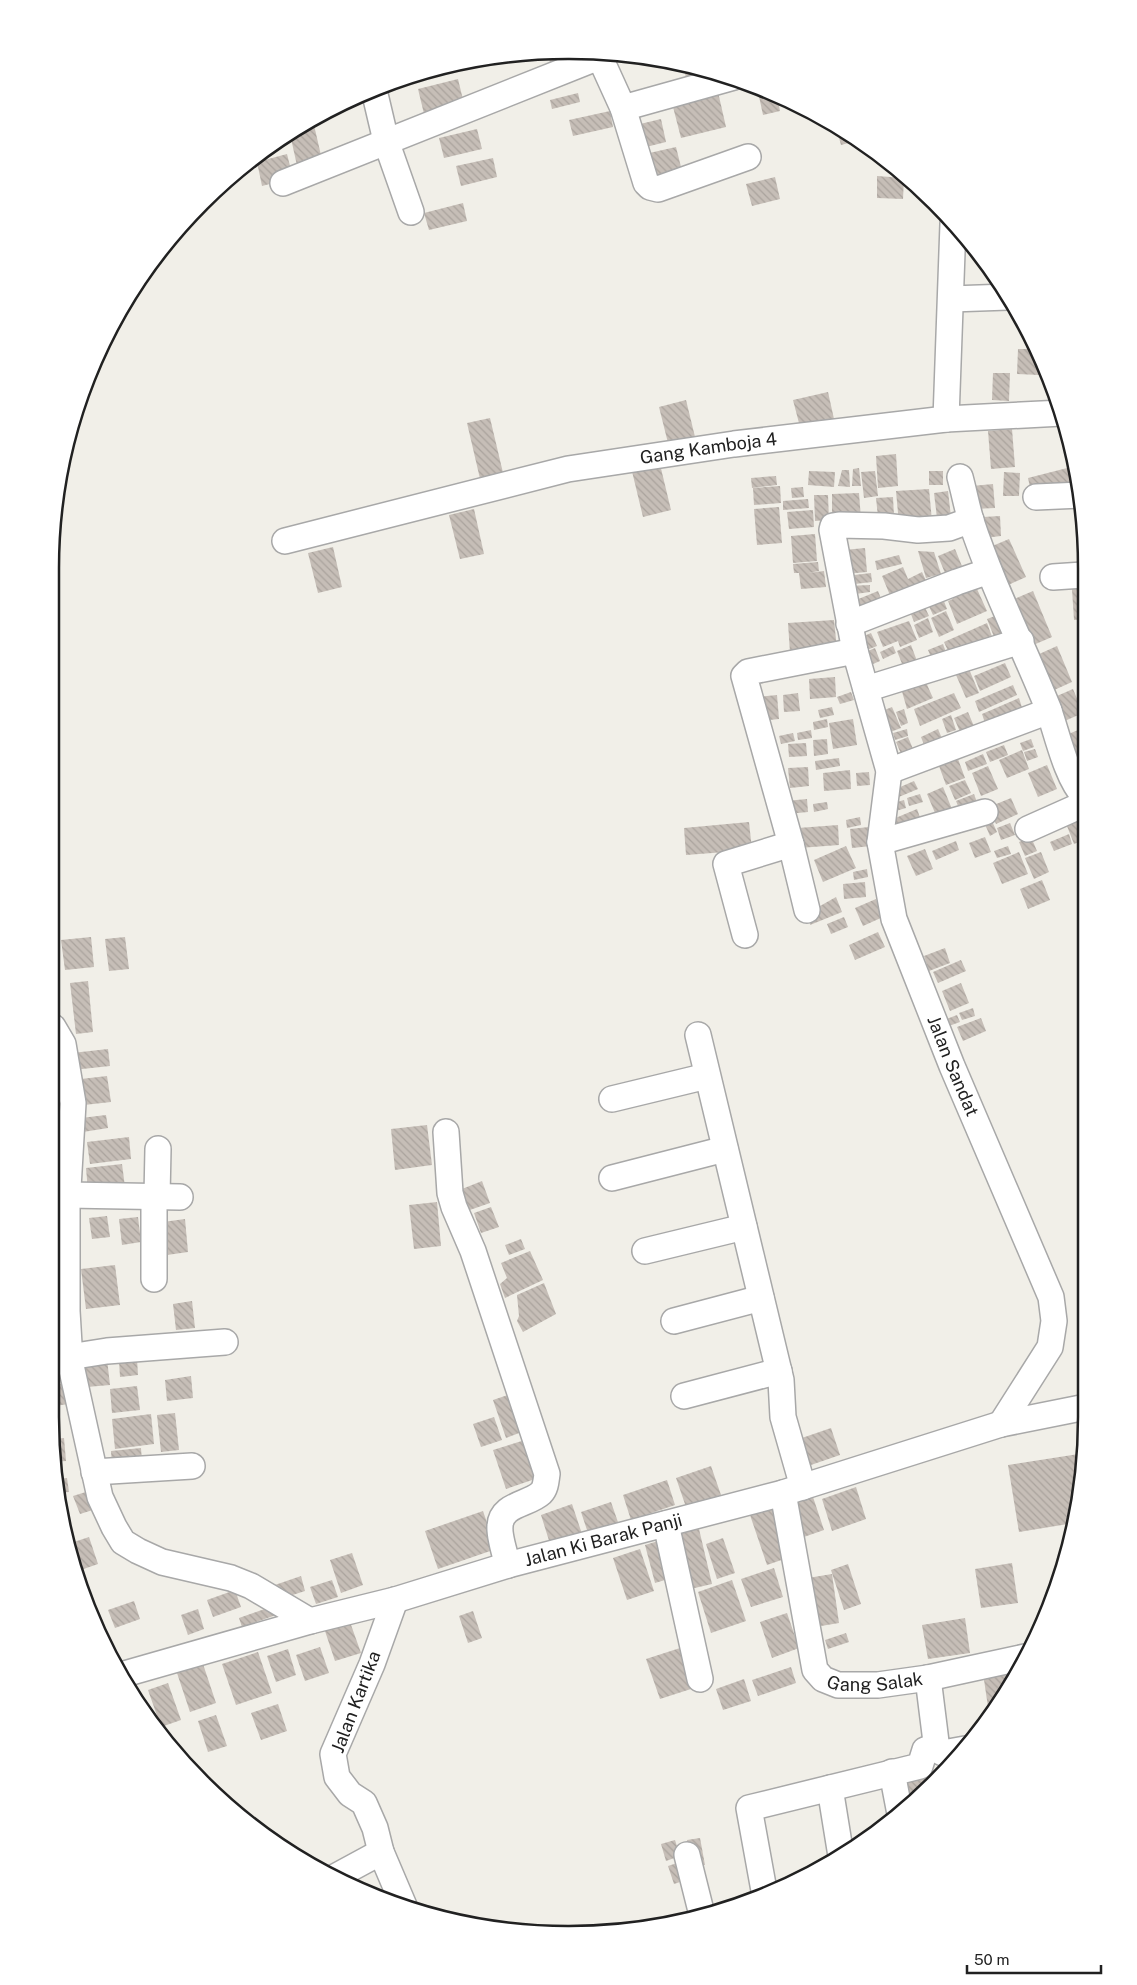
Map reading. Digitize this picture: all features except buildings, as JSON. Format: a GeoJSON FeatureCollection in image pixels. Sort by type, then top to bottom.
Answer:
{"type":"FeatureCollection","features":[{"type":"Feature","properties":{"kind":"street"},"geometry":{"type":"LineString","coordinates":[[283,183],[588,60]]}},
{"type":"Feature","properties":{"kind":"street"},"geometry":{"type":"LineString","coordinates":[[601,60],[623,108],[646,183],[650,187],[658,189],[748,157]]}},
{"type":"Feature","properties":{"kind":"street"},"geometry":{"type":"LineString","coordinates":[[623,108],[718,82]]}},
{"type":"Feature","properties":{"kind":"street"},"geometry":{"type":"LineString","coordinates":[[376,97],[386,141],[411,212]]}},
{"type":"Feature","properties":{"kind":"street"},"geometry":{"type":"LineString","coordinates":[[946,418],[953,233]]}},
{"type":"Feature","properties":{"kind":"street"},"geometry":{"type":"LineString","coordinates":[[951,299],[1000,297]]}},
{"type":"Feature","properties":{"kind":"street","name":"Gang Kamboja 4"},"geometry":{"type":"LineString","coordinates":[[285,541],[568,469],[725,445],[946,418],[1054,413]]}},
{"type":"Feature","properties":{"kind":"street"},"geometry":{"type":"LineString","coordinates":[[960,477],[971,520],[990,572],[1021,641],[1049,711],[1074,784],[1078,789]]}},
{"type":"Feature","properties":{"kind":"street"},"geometry":{"type":"LineString","coordinates":[[1036,497],[1073,495]]}},
{"type":"Feature","properties":{"kind":"street","name":"Jalan Sandat"},"geometry":{"type":"LineString","coordinates":[[971,520],[949,528],[918,530],[884,526],[833,526],[832,530],[854,651],[889,770],[880,842],[894,919],[952,1066],[1051,1297],[1054,1321],[1050,1346],[1001,1424]]}},
{"type":"Feature","properties":{"kind":"street"},"geometry":{"type":"LineString","coordinates":[[850,624],[957,582],[990,572]]}},
{"type":"Feature","properties":{"kind":"street"},"geometry":{"type":"LineString","coordinates":[[1053,577],[1078,575]]}},
{"type":"Feature","properties":{"kind":"street"},"geometry":{"type":"LineString","coordinates":[[866,689],[1021,641]]}},
{"type":"Feature","properties":{"kind":"street"},"geometry":{"type":"LineString","coordinates":[[807,910],[791,844],[744,676],[748,672],[854,651]]}},
{"type":"Feature","properties":{"kind":"street"},"geometry":{"type":"LineString","coordinates":[[889,770],[1049,711]]}},
{"type":"Feature","properties":{"kind":"street"},"geometry":{"type":"LineString","coordinates":[[1028,829],[1078,807]]}},
{"type":"Feature","properties":{"kind":"street"},"geometry":{"type":"LineString","coordinates":[[880,842],[985,812]]}},
{"type":"Feature","properties":{"kind":"street"},"geometry":{"type":"LineString","coordinates":[[745,935],[726,864],[791,844]]}},
{"type":"Feature","properties":{"kind":"street","name":"Gang Salak"},"geometry":{"type":"LineString","coordinates":[[698,1035],[782,1380],[783,1417],[815,1670],[823,1679],[838,1685],[878,1685],[928,1678],[936,1746]]}},
{"type":"Feature","properties":{"kind":"street"},"geometry":{"type":"LineString","coordinates":[[59,1036],[64,1044],[73,1103],[68,1195],[67,1311],[70,1357],[100,1496],[123,1542],[138,1552],[162,1562],[231,1578],[251,1586],[310,1620]]}},
{"type":"Feature","properties":{"kind":"street"},"geometry":{"type":"LineString","coordinates":[[612,1098],[707,1076]]}},
{"type":"Feature","properties":{"kind":"street"},"geometry":{"type":"LineString","coordinates":[[446,1132],[450,1193],[454,1207],[473,1251],[548,1474],[541,1493],[507,1510],[503,1518],[500,1526],[508,1565]]}},
{"type":"Feature","properties":{"kind":"street"},"geometry":{"type":"LineString","coordinates":[[154,1279],[164,1196],[158,1149]]}},
{"type":"Feature","properties":{"kind":"street"},"geometry":{"type":"LineString","coordinates":[[612,1178],[725,1149]]}},
{"type":"Feature","properties":{"kind":"street"},"geometry":{"type":"LineString","coordinates":[[68,1195],[164,1196]]}},
{"type":"Feature","properties":{"kind":"street"},"geometry":{"type":"LineString","coordinates":[[645,1251],[744,1227]]}},
{"type":"Feature","properties":{"kind":"street"},"geometry":{"type":"LineString","coordinates":[[674,1321],[761,1298]]}},
{"type":"Feature","properties":{"kind":"street"},"geometry":{"type":"LineString","coordinates":[[70,1357],[106,1351],[225,1342]]}},
{"type":"Feature","properties":{"kind":"street"},"geometry":{"type":"LineString","coordinates":[[684,1396],[779,1371]]}},
{"type":"Feature","properties":{"kind":"street","name":"Jalan Ki Barak Panji"},"geometry":{"type":"LineString","coordinates":[[128,1672],[310,1620],[394,1600],[508,1565],[793,1490],[1001,1424],[1078,1409]]}},
{"type":"Feature","properties":{"kind":"street"},"geometry":{"type":"LineString","coordinates":[[94,1472],[192,1466]]}},
{"type":"Feature","properties":{"kind":"street"},"geometry":{"type":"LineString","coordinates":[[666,1524],[700,1679]]}},
{"type":"Feature","properties":{"kind":"street","name":"Jalan Kartika"},"geometry":{"type":"LineString","coordinates":[[394,1600],[372,1664],[333,1754],[337,1778],[350,1794],[364,1803],[376,1828],[381,1852],[400,1897]]}},
{"type":"Feature","properties":{"kind":"street"},"geometry":{"type":"LineString","coordinates":[[928,1678],[1017,1659]]}},
{"type":"Feature","properties":{"kind":"street"},"geometry":{"type":"LineString","coordinates":[[763,1887],[749,1808],[920,1766],[925,1750],[936,1746],[937,1750],[943,1753],[954,1751]]}},
{"type":"Feature","properties":{"kind":"street"},"geometry":{"type":"LineString","coordinates":[[892,1772],[898,1805]]}},
{"type":"Feature","properties":{"kind":"street"},"geometry":{"type":"LineString","coordinates":[[830,1788],[840,1848]]}},
{"type":"Feature","properties":{"kind":"street"},"geometry":{"type":"LineString","coordinates":[[342,1873],[381,1852]]}},
{"type":"Feature","properties":{"kind":"street"},"geometry":{"type":"LineString","coordinates":[[687,1855],[700,1909]]}}]}
